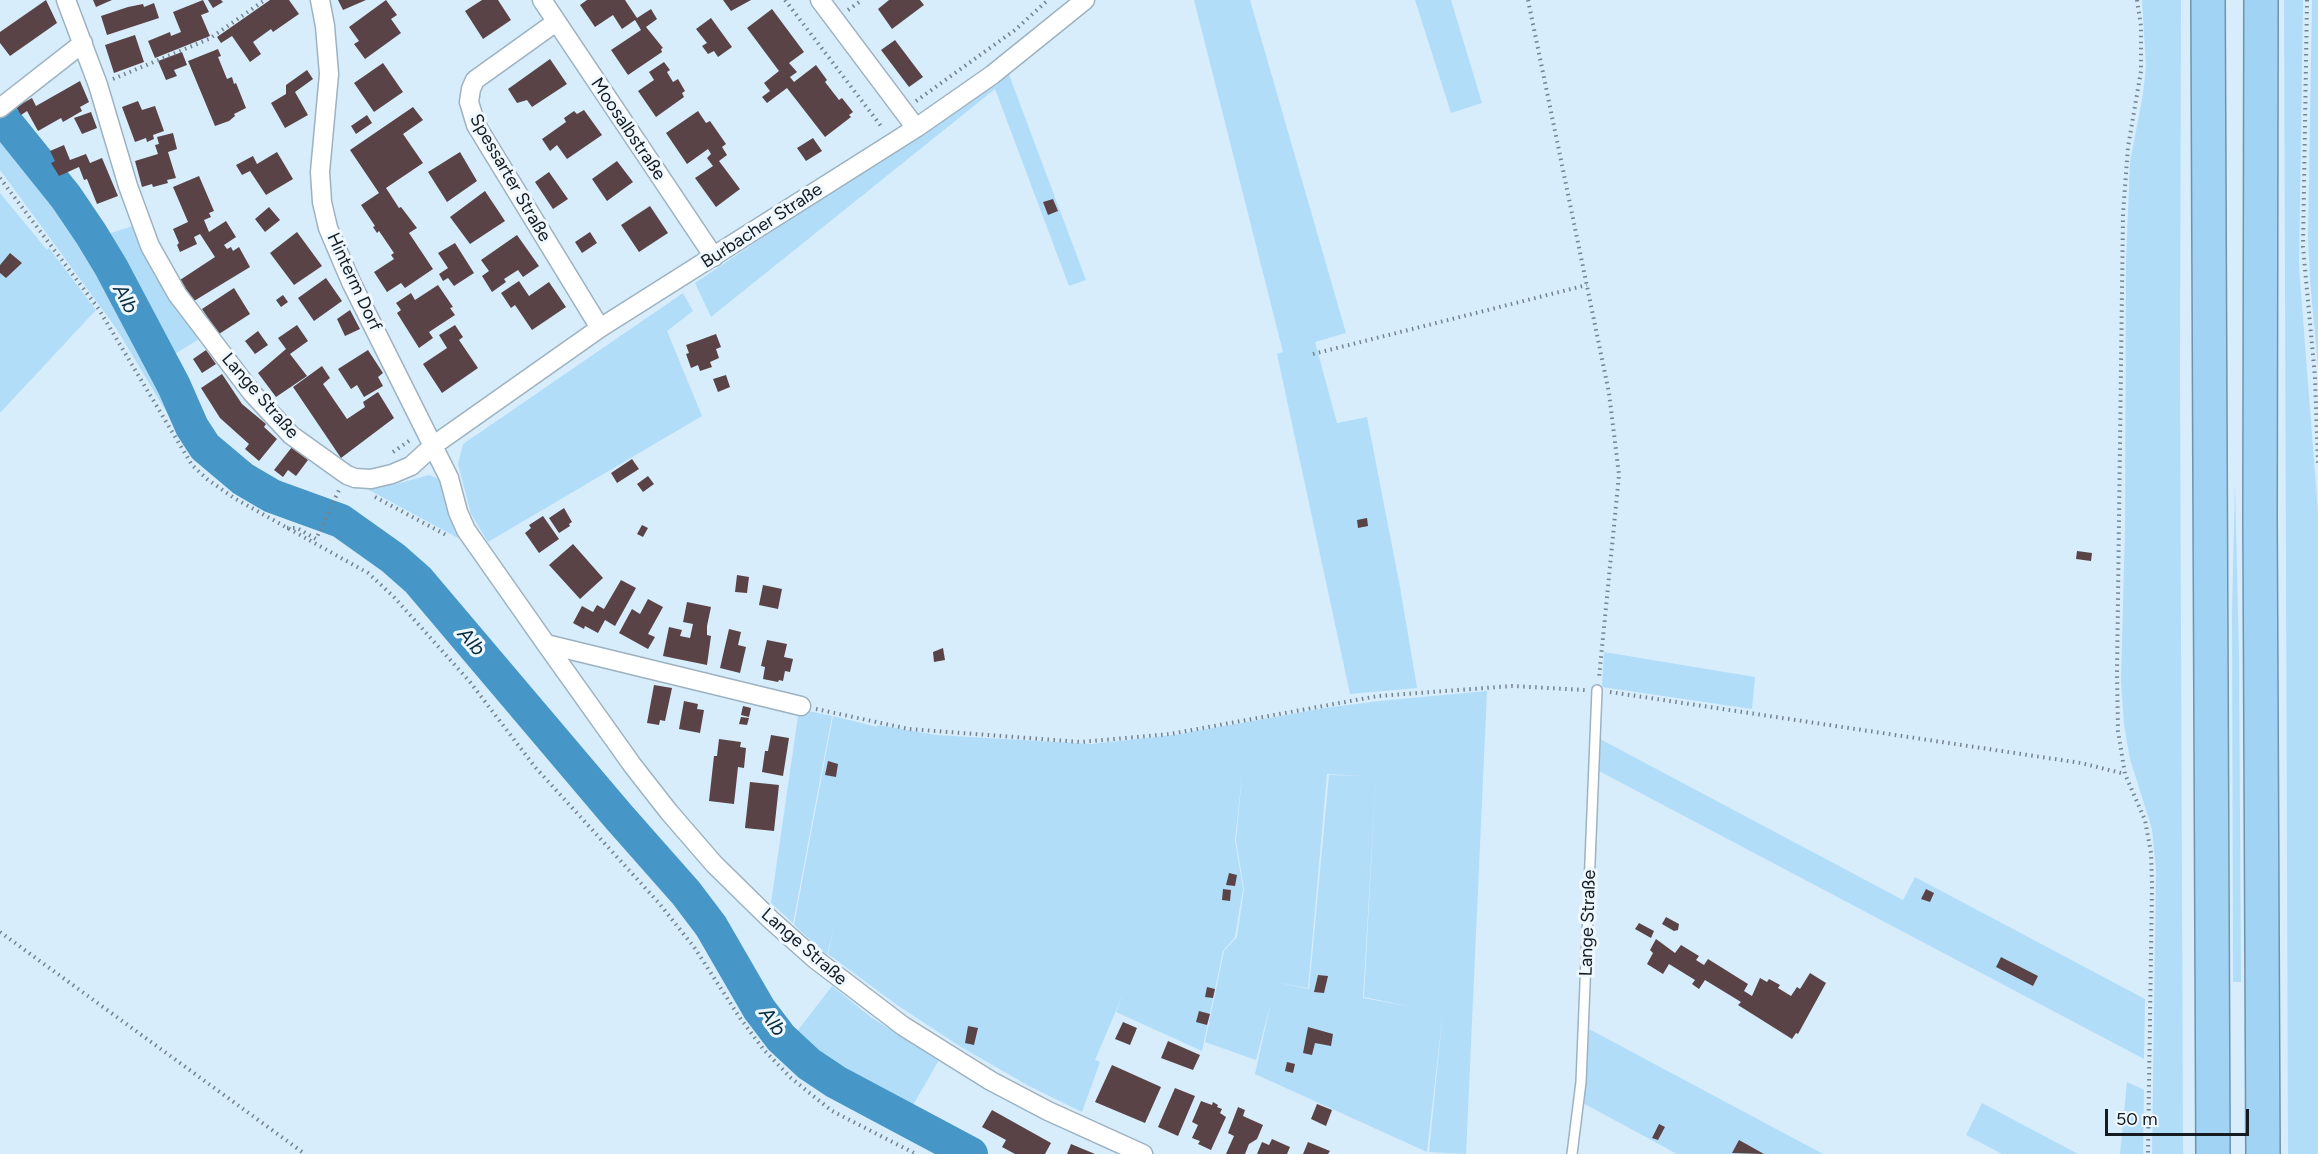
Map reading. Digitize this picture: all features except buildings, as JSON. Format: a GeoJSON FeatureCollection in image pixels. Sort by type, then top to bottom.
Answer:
{"type":"FeatureCollection","features":[{"type":"Feature","properties":{"kind":"highway"},"geometry":{"type":"LineString","coordinates":[[2208,0],[2213,1154]]}},
{"type":"Feature","properties":{"kind":"highway"},"geometry":{"type":"LineString","coordinates":[[2261,0],[2260,517],[2263,1154]]}},
{"type":"Feature","properties":{"kind":"street","name":"Lange Straße"},"geometry":{"type":"LineString","coordinates":[[66,0],[98,85],[128,186],[150,246],[177,294],[252,393],[285,429],[304,445],[355,478]]}},
{"type":"Feature","properties":{"kind":"street","name":"Hinterm Dorf"},"geometry":{"type":"LineString","coordinates":[[320,0],[329,56],[320,172],[322,202],[328,228],[351,282],[434,445]]}},
{"type":"Feature","properties":{"kind":"street","name":"Moosalbstraße"},"geometry":{"type":"LineString","coordinates":[[542,0],[714,257]]}},
{"type":"Feature","properties":{"kind":"street"},"geometry":{"type":"LineString","coordinates":[[820,0],[916,128]]}},
{"type":"Feature","properties":{"kind":"street","name":"Burbacher Straße"},"geometry":{"type":"LineString","coordinates":[[434,445],[600,328],[916,128],[992,75],[1085,0]]}},
{"type":"Feature","properties":{"kind":"street","name":"Spessarter Straße"},"geometry":{"type":"LineString","coordinates":[[556,22],[476,80],[468,102],[476,125],[600,328]]}},
{"type":"Feature","properties":{"kind":"street"},"geometry":{"type":"LineString","coordinates":[[0,108],[83,44]]}},
{"type":"Feature","properties":{"kind":"street","name":"Lange Straße"},"geometry":{"type":"LineString","coordinates":[[434,445],[449,478],[458,512],[476,545],[633,766],[714,864],[770,920],[815,959],[903,1026],[992,1081],[1058,1115],[1143,1154]]}},
{"type":"Feature","properties":{"kind":"street"},"geometry":{"type":"LineString","coordinates":[[355,478],[371,479],[392,474],[411,466],[434,445]]}},
{"type":"Feature","properties":{"kind":"street"},"geometry":{"type":"LineString","coordinates":[[546,644],[801,706]]}},
{"type":"Feature","properties":{"kind":"lane","name":"Lange Straße"},"geometry":{"type":"LineString","coordinates":[[1572,1154],[1581,1082],[1598,690]]}},
{"type":"Feature","properties":{"kind":"path"},"geometry":{"type":"LineString","coordinates":[[98,85],[209,39],[265,0]]}},
{"type":"Feature","properties":{"kind":"path"},"geometry":{"type":"LineString","coordinates":[[785,0],[881,126]]}},
{"type":"Feature","properties":{"kind":"path"},"geometry":{"type":"LineString","coordinates":[[1528,0],[1610,393],[1619,475],[1598,690]]}},
{"type":"Feature","properties":{"kind":"path"},"geometry":{"type":"LineString","coordinates":[[2138,0],[2141,26],[2141,71],[2128,147],[2123,225],[2116,673],[2118,731],[2125,774],[2145,820],[2151,853],[2148,1154]]}},
{"type":"Feature","properties":{"kind":"path"},"geometry":{"type":"LineString","coordinates":[[2307,0],[2303,247],[2315,376],[2318,463]]}},
{"type":"Feature","properties":{"kind":"path"},"geometry":{"type":"LineString","coordinates":[[0,178],[98,308],[192,465],[234,498],[368,573],[393,596],[470,682],[535,767],[658,902],[694,947],[740,1018],[764,1050],[791,1078],[832,1111],[916,1154]]}},
{"type":"Feature","properties":{"kind":"path"},"geometry":{"type":"LineString","coordinates":[[1312,354],[1587,285]]}},
{"type":"Feature","properties":{"kind":"path"},"geometry":{"type":"LineString","coordinates":[[355,478],[365,491],[464,544],[476,545]]}},
{"type":"Feature","properties":{"kind":"path"},"geometry":{"type":"LineString","coordinates":[[283,527],[297,528],[316,539],[338,493]]}},
{"type":"Feature","properties":{"kind":"path"},"geometry":{"type":"LineString","coordinates":[[801,706],[909,729],[1081,742],[1170,734],[1378,696],[1512,686],[1598,690],[2081,763],[2125,774]]}},
{"type":"Feature","properties":{"kind":"path"},"geometry":{"type":"LineString","coordinates":[[0,932],[305,1154]]}},
{"type":"Feature","properties":{"kind":"shaded area"},"geometry":{"type":"Polygon","coordinates":[[[1194,0],[1250,0],[1346,333],[1315,342],[1337,423],[1367,417],[1417,688],[1350,694],[1277,354],[1283,352],[1194,0]]]}},
{"type":"Feature","properties":{"kind":"shaded area"},"geometry":{"type":"Polygon","coordinates":[[[1415,0],[1451,0],[1482,103],[1451,113],[1415,0]]]}},
{"type":"Feature","properties":{"kind":"shaded area"},"geometry":{"type":"Polygon","coordinates":[[[2142,0],[2181,0],[2183,1154],[2152,1154],[2156,870],[2152,829],[2130,759],[2124,725],[2121,681],[2125,529],[2126,261],[2130,162],[2146,66],[2142,0]]]}},
{"type":"Feature","properties":{"kind":"shaded area"},"geometry":{"type":"Polygon","coordinates":[[[2284,0],[2303,0],[2299,267],[2318,512],[2318,1154],[2288,1154],[2284,0]]]}},
{"type":"Feature","properties":{"kind":"shaded area"},"geometry":{"type":"Polygon","coordinates":[[[2312,0],[2318,0],[2318,368],[2308,238],[2312,0]]]}},
{"type":"Feature","properties":{"kind":"shaded area"},"geometry":{"type":"Polygon","coordinates":[[[1008,72],[1086,280],[1069,286],[995,89],[711,317],[695,283],[1008,72]]]}},
{"type":"Feature","properties":{"kind":"shaded area"},"geometry":{"type":"Polygon","coordinates":[[[0,120],[38,168],[107,267],[184,417],[173,423],[116,328],[0,170],[0,120]]]}},
{"type":"Feature","properties":{"kind":"shaded area"},"geometry":{"type":"Polygon","coordinates":[[[0,193],[47,250],[49,248],[96,310],[0,413],[0,193]]]}},
{"type":"Feature","properties":{"kind":"shaded area"},"geometry":{"type":"Polygon","coordinates":[[[133,226],[154,274],[199,339],[170,357],[137,293],[101,236],[133,226]]]}},
{"type":"Feature","properties":{"kind":"shaded area"},"geometry":{"type":"Polygon","coordinates":[[[683,293],[693,311],[667,331],[702,416],[488,542],[471,514],[458,464],[463,444],[683,293]]]}},
{"type":"Feature","properties":{"kind":"shaded area"},"geometry":{"type":"Polygon","coordinates":[[[429,475],[439,479],[444,487],[458,538],[369,490],[370,487],[396,484],[429,475]]]}},
{"type":"Feature","properties":{"kind":"shaded area"},"geometry":{"type":"Polygon","coordinates":[[[2235,483],[2239,655],[2241,982],[2233,982],[2232,612],[2235,483]]]}},
{"type":"Feature","properties":{"kind":"shaded area"},"geometry":{"type":"Polygon","coordinates":[[[1604,652],[1755,677],[1752,709],[1602,687],[1604,652]]]}},
{"type":"Feature","properties":{"kind":"shaded area"},"geometry":{"type":"Polygon","coordinates":[[[1487,691],[1466,1154],[1429,1152],[1443,1011],[1427,1152],[1255,1074],[1271,1002],[1256,1060],[1205,1042],[1224,951],[1237,937],[1244,889],[1236,840],[1243,767],[1235,840],[1243,889],[1235,937],[1223,951],[1202,1051],[1116,1012],[1124,992],[1095,1060],[1100,1062],[1082,1112],[1029,1086],[961,1047],[897,1005],[828,954],[834,927],[827,955],[794,925],[833,716],[877,727],[878,725],[936,735],[1091,744],[1174,735],[1325,708],[1487,691]],[[1327,774],[1308,988],[1275,982],[1309,989],[1329,775],[1363,776],[1327,774]],[[1376,776],[1363,998],[1412,1007],[1364,997],[1376,776]]]}},
{"type":"Feature","properties":{"kind":"shaded area"},"geometry":{"type":"Polygon","coordinates":[[[799,709],[832,716],[793,923],[771,903],[799,709]]]}},
{"type":"Feature","properties":{"kind":"shaded area"},"geometry":{"type":"Polygon","coordinates":[[[1600,739],[1903,900],[1915,877],[2145,999],[2144,1059],[1597,770],[1600,739]]]}},
{"type":"Feature","properties":{"kind":"shaded area"},"geometry":{"type":"Polygon","coordinates":[[[832,986],[872,1018],[939,1060],[909,1112],[856,1080],[795,1034],[832,986]]]}},
{"type":"Feature","properties":{"kind":"shaded area"},"geometry":{"type":"Polygon","coordinates":[[[1589,1029],[1823,1154],[1677,1154],[1583,1103],[1589,1029]]]}},
{"type":"Feature","properties":{"kind":"shaded area"},"geometry":{"type":"Polygon","coordinates":[[[2127,1082],[2144,1090],[2143,1154],[2120,1154],[2127,1082]]]}},
{"type":"Feature","properties":{"kind":"shaded area"},"geometry":{"type":"Polygon","coordinates":[[[1982,1103],[2078,1154],[2002,1154],[1966,1135],[1982,1103]]]}},
{"type":"Feature","properties":{"kind":"waterway","name":"Alb"},"geometry":{"type":"LineString","coordinates":[[0,115],[66,197],[91,234],[111,267],[174,386],[192,427],[205,447],[243,479],[272,496],[341,521],[393,558],[418,580],[686,893],[711,926],[759,1009],[781,1038],[809,1064],[836,1082],[971,1154]]}}]}
